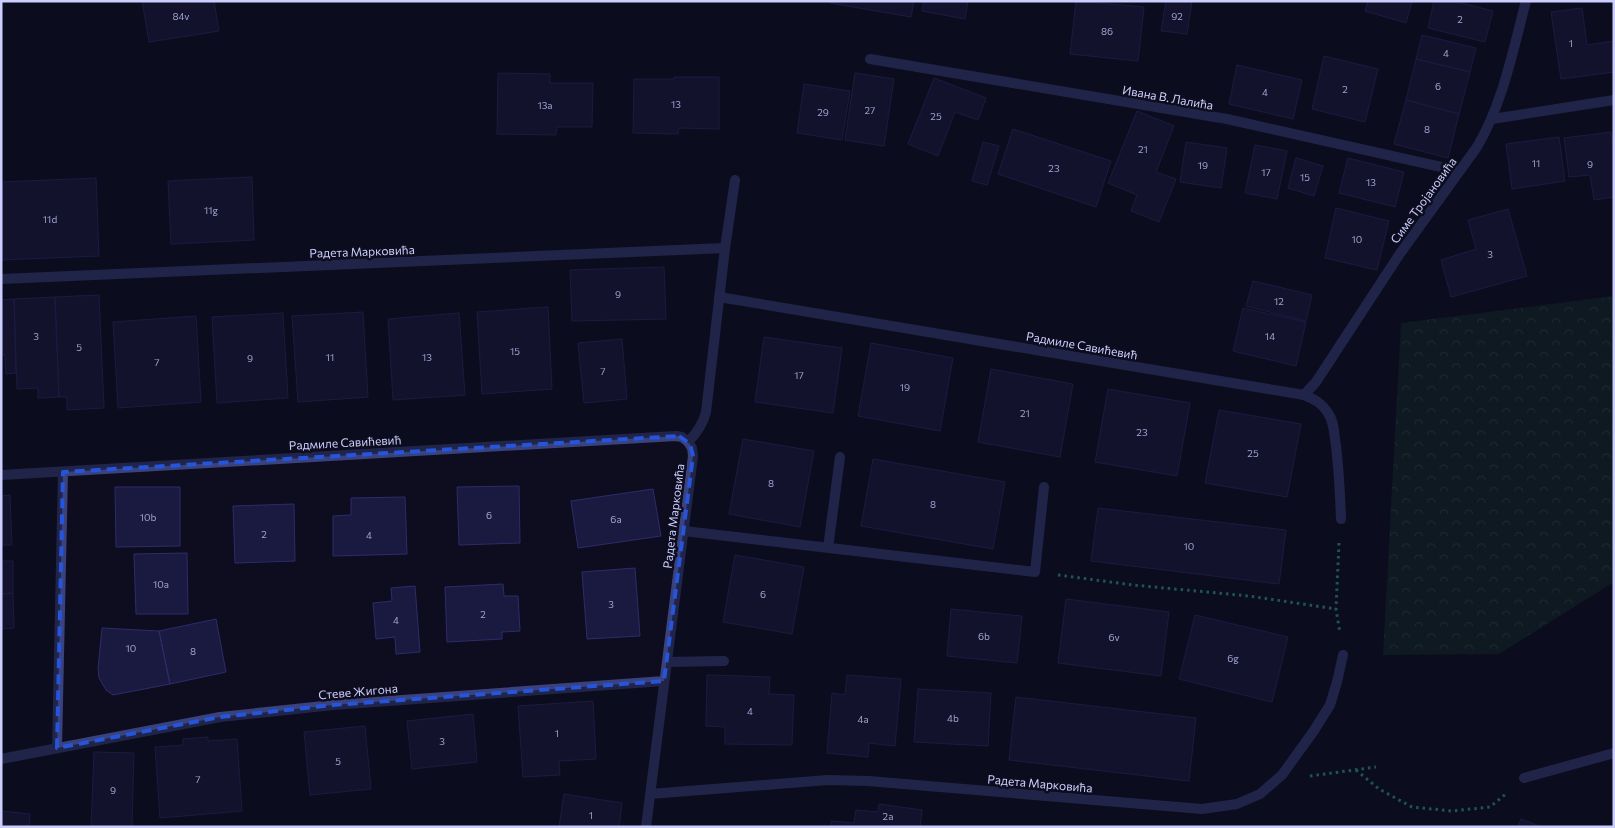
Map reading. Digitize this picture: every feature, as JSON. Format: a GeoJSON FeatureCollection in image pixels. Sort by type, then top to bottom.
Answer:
{"type":"FeatureCollection","features":[{"type":"Feature","properties":{"kind":"street","name":"Симе Тројановића"},"geometry":{"type":"LineString","coordinates":[[1304,395],[1316,382],[1369,300],[1477,147],[1492,119],[1526,1]]}},
{"type":"Feature","properties":{"kind":"street","name":"Ивана В. Лалића"},"geometry":{"type":"LineString","coordinates":[[870,59],[1227,119],[1459,171]]}},
{"type":"Feature","properties":{"kind":"street"},"geometry":{"type":"LineString","coordinates":[[1492,119],[1614,100]]}},
{"type":"Feature","properties":{"kind":"street"},"geometry":{"type":"LineString","coordinates":[[688,442],[704,422],[706,412],[735,180]]}},
{"type":"Feature","properties":{"kind":"street","name":"Радета Марковића"},"geometry":{"type":"LineString","coordinates":[[1,279],[725,248]]}},
{"type":"Feature","properties":{"kind":"street","name":"Радмиле Савићевић"},"geometry":{"type":"LineString","coordinates":[[720,297],[1304,395],[1316,400],[1323,406],[1329,413],[1332,423],[1340,477],[1340,520]]}},
{"type":"Feature","properties":{"kind":"street","name":"Радмиле Савићевић"},"geometry":{"type":"LineString","coordinates":[[1,475],[676,436],[688,442]]}},
{"type":"Feature","properties":{"kind":"street","name":"Радета Марковића"},"geometry":{"type":"LineString","coordinates":[[646,827],[693,451],[688,442]]}},
{"type":"Feature","properties":{"kind":"street"},"geometry":{"type":"LineString","coordinates":[[828,548],[840,458]]}},
{"type":"Feature","properties":{"kind":"street"},"geometry":{"type":"LineString","coordinates":[[57,748],[63,472]]}},
{"type":"Feature","properties":{"kind":"street"},"geometry":{"type":"LineString","coordinates":[[684,531],[1035,572],[1044,488]]}},
{"type":"Feature","properties":{"kind":"street","name":"Радета Марковића"},"geometry":{"type":"LineString","coordinates":[[650,794],[828,780],[868,781],[1202,809],[1237,804],[1260,794],[1282,776],[1330,705],[1343,655]]}},
{"type":"Feature","properties":{"kind":"street"},"geometry":{"type":"LineString","coordinates":[[666,662],[724,662]]}},
{"type":"Feature","properties":{"kind":"street","name":"Стеве Жигона"},"geometry":{"type":"LineString","coordinates":[[1,759],[220,717],[333,704],[664,681]]}},
{"type":"Feature","properties":{"kind":"street"},"geometry":{"type":"LineString","coordinates":[[1524,778],[1614,753]]}},
{"type":"Feature","properties":{"kind":"path"},"geometry":{"type":"LineString","coordinates":[[1340,520],[1336,608],[1343,655]]}},
{"type":"Feature","properties":{"kind":"path"},"geometry":{"type":"LineString","coordinates":[[1035,572],[1132,585],[1249,596],[1336,608]]}},
{"type":"Feature","properties":{"kind":"path"},"geometry":{"type":"LineString","coordinates":[[1276,781],[1376,767]]}},
{"type":"Feature","properties":{"kind":"path"},"geometry":{"type":"LineString","coordinates":[[1356,770],[1379,790],[1412,808],[1452,811],[1490,807],[1524,778]]}},
{"type":"Feature","properties":{"kind":"highlighted area"},"geometry":{"type":"Polygon","coordinates":[[[679,436],[690,444],[693,456],[664,681],[333,705],[220,717],[57,748],[63,472],[679,436]]]}},
{"type":"Feature","properties":{"kind":"green space"},"geometry":{"type":"Polygon","coordinates":[[[1614,296],[1614,582],[1499,654],[1383,655],[1401,323],[1614,296]]]}},
{"type":"Feature","properties":{"kind":"building"},"geometry":{"type":"Polygon","coordinates":[[[142,1],[214,1],[219,31],[149,42],[142,1]]]}},
{"type":"Feature","properties":{"kind":"building"},"geometry":{"type":"Polygon","coordinates":[[[831,1],[914,1],[911,17],[830,3],[831,1]]]}},
{"type":"Feature","properties":{"kind":"building"},"geometry":{"type":"Polygon","coordinates":[[[924,1],[968,1],[965,19],[922,11],[924,1]]]}},
{"type":"Feature","properties":{"kind":"building"},"geometry":{"type":"Polygon","coordinates":[[[1076,1],[1144,7],[1138,61],[1070,54],[1076,1]]]}},
{"type":"Feature","properties":{"kind":"building"},"geometry":{"type":"Polygon","coordinates":[[[1166,1],[1192,1],[1187,34],[1161,31],[1166,1]]]}},
{"type":"Feature","properties":{"kind":"building"},"geometry":{"type":"Polygon","coordinates":[[[1368,1],[1412,1],[1406,23],[1365,11],[1368,1]]]}},
{"type":"Feature","properties":{"kind":"building"},"geometry":{"type":"Polygon","coordinates":[[[1434,1],[1454,1],[1493,11],[1485,42],[1428,28],[1434,1]]]}},
{"type":"Feature","properties":{"kind":"building"},"geometry":{"type":"Polygon","coordinates":[[[1582,8],[1587,45],[1614,41],[1614,72],[1561,79],[1551,12],[1582,8]]]}},
{"type":"Feature","properties":{"kind":"building"},"geometry":{"type":"Polygon","coordinates":[[[1422,35],[1476,48],[1470,72],[1416,59],[1422,35]]]}},
{"type":"Feature","properties":{"kind":"building"},"geometry":{"type":"Polygon","coordinates":[[[1324,56],[1378,69],[1365,122],[1312,109],[1324,56]]]}},
{"type":"Feature","properties":{"kind":"building"},"geometry":{"type":"Polygon","coordinates":[[[1416,59],[1470,72],[1459,114],[1406,100],[1416,59]]]}},
{"type":"Feature","properties":{"kind":"building"},"geometry":{"type":"Polygon","coordinates":[[[1237,65],[1302,80],[1293,119],[1229,104],[1237,65]]]}},
{"type":"Feature","properties":{"kind":"building"},"geometry":{"type":"Polygon","coordinates":[[[498,73],[550,74],[550,83],[593,83],[592,127],[557,127],[556,135],[497,134],[498,73]]]}},
{"type":"Feature","properties":{"kind":"building"},"geometry":{"type":"Polygon","coordinates":[[[855,73],[894,79],[884,146],[845,140],[855,73]]]}},
{"type":"Feature","properties":{"kind":"building"},"geometry":{"type":"Polygon","coordinates":[[[674,77],[719,77],[719,129],[679,128],[678,134],[633,133],[634,79],[674,79],[674,77]]]}},
{"type":"Feature","properties":{"kind":"building"},"geometry":{"type":"Polygon","coordinates":[[[934,78],[986,98],[978,120],[955,112],[938,156],[908,144],[934,78]]]}},
{"type":"Feature","properties":{"kind":"building"},"geometry":{"type":"Polygon","coordinates":[[[804,84],[850,91],[842,140],[797,133],[804,84]]]}},
{"type":"Feature","properties":{"kind":"building"},"geometry":{"type":"Polygon","coordinates":[[[1406,100],[1459,114],[1448,158],[1394,144],[1406,100]]]}},
{"type":"Feature","properties":{"kind":"building"},"geometry":{"type":"Polygon","coordinates":[[[1137,111],[1174,126],[1156,172],[1176,179],[1159,222],[1131,211],[1137,195],[1108,183],[1137,111]]]}},
{"type":"Feature","properties":{"kind":"building"},"geometry":{"type":"Polygon","coordinates":[[[1013,129],[1111,161],[1096,207],[998,174],[1013,129]]]}},
{"type":"Feature","properties":{"kind":"building"},"geometry":{"type":"Polygon","coordinates":[[[1611,132],[1614,153],[1614,197],[1594,200],[1590,175],[1569,177],[1564,138],[1611,132]]]}},
{"type":"Feature","properties":{"kind":"building"},"geometry":{"type":"Polygon","coordinates":[[[1559,137],[1565,181],[1512,189],[1506,144],[1559,137]]]}},
{"type":"Feature","properties":{"kind":"building"},"geometry":{"type":"Polygon","coordinates":[[[983,142],[999,146],[987,185],[972,181],[983,142]]]}},
{"type":"Feature","properties":{"kind":"building"},"geometry":{"type":"Polygon","coordinates":[[[1186,142],[1227,148],[1221,188],[1180,182],[1186,142]]]}},
{"type":"Feature","properties":{"kind":"building"},"geometry":{"type":"Polygon","coordinates":[[[1255,145],[1287,151],[1277,199],[1245,193],[1255,145]]]}},
{"type":"Feature","properties":{"kind":"building"},"geometry":{"type":"Polygon","coordinates":[[[1296,158],[1323,166],[1314,196],[1288,188],[1296,158]]]}},
{"type":"Feature","properties":{"kind":"building"},"geometry":{"type":"Polygon","coordinates":[[[1348,158],[1404,172],[1395,207],[1339,193],[1348,158]]]}},
{"type":"Feature","properties":{"kind":"building"},"geometry":{"type":"Polygon","coordinates":[[[252,177],[254,240],[171,244],[168,181],[252,177]]]}},
{"type":"Feature","properties":{"kind":"building"},"geometry":{"type":"Polygon","coordinates":[[[96,178],[99,256],[1,260],[1,182],[96,178]]]}},
{"type":"Feature","properties":{"kind":"building"},"geometry":{"type":"Polygon","coordinates":[[[1336,208],[1389,221],[1377,270],[1325,258],[1336,208]]]}},
{"type":"Feature","properties":{"kind":"building"},"geometry":{"type":"Polygon","coordinates":[[[1508,209],[1527,276],[1451,297],[1441,260],[1476,249],[1468,220],[1508,209]]]}},
{"type":"Feature","properties":{"kind":"building"},"geometry":{"type":"Polygon","coordinates":[[[664,267],[666,319],[572,321],[570,270],[664,267]]]}},
{"type":"Feature","properties":{"kind":"building"},"geometry":{"type":"Polygon","coordinates":[[[1253,281],[1312,295],[1306,321],[1246,306],[1253,281]]]}},
{"type":"Feature","properties":{"kind":"building"},"geometry":{"type":"Polygon","coordinates":[[[99,295],[104,408],[67,410],[67,397],[59,397],[55,297],[99,295]]]}},
{"type":"Feature","properties":{"kind":"building"},"geometry":{"type":"Polygon","coordinates":[[[55,297],[59,397],[38,398],[38,388],[17,389],[14,299],[55,297]]]}},
{"type":"Feature","properties":{"kind":"building"},"geometry":{"type":"Polygon","coordinates":[[[14,299],[16,373],[6,374],[5,355],[1,355],[1,300],[14,299]]]}},
{"type":"Feature","properties":{"kind":"building"},"geometry":{"type":"Polygon","coordinates":[[[548,307],[552,389],[482,394],[477,312],[548,307]]]}},
{"type":"Feature","properties":{"kind":"building"},"geometry":{"type":"Polygon","coordinates":[[[1243,308],[1306,322],[1296,366],[1233,351],[1243,308]]]}},
{"type":"Feature","properties":{"kind":"building"},"geometry":{"type":"Polygon","coordinates":[[[363,312],[368,397],[298,402],[292,316],[363,312]]]}},
{"type":"Feature","properties":{"kind":"building"},"geometry":{"type":"Polygon","coordinates":[[[283,313],[288,398],[217,403],[212,317],[283,313]]]}},
{"type":"Feature","properties":{"kind":"building"},"geometry":{"type":"Polygon","coordinates":[[[459,313],[465,395],[393,400],[388,319],[459,313]]]}},
{"type":"Feature","properties":{"kind":"building"},"geometry":{"type":"Polygon","coordinates":[[[196,316],[201,402],[118,408],[113,322],[196,316]]]}},
{"type":"Feature","properties":{"kind":"building"},"geometry":{"type":"Polygon","coordinates":[[[764,337],[842,348],[833,413],[755,402],[764,337]]]}},
{"type":"Feature","properties":{"kind":"building"},"geometry":{"type":"Polygon","coordinates":[[[622,339],[627,399],[584,403],[578,343],[622,339]]]}},
{"type":"Feature","properties":{"kind":"building"},"geometry":{"type":"Polygon","coordinates":[[[871,343],[953,358],[940,431],[858,416],[871,343]]]}},
{"type":"Feature","properties":{"kind":"building"},"geometry":{"type":"Polygon","coordinates":[[[991,369],[1073,384],[1060,457],[978,442],[991,369]]]}},
{"type":"Feature","properties":{"kind":"building"},"geometry":{"type":"Polygon","coordinates":[[[1108,389],[1190,403],[1177,476],[1095,462],[1108,389]]]}},
{"type":"Feature","properties":{"kind":"building"},"geometry":{"type":"Polygon","coordinates":[[[1219,410],[1301,424],[1287,497],[1205,483],[1219,410]]]}},
{"type":"Feature","properties":{"kind":"building"},"geometry":{"type":"Polygon","coordinates":[[[743,439],[814,451],[800,527],[729,514],[743,439]]]}},
{"type":"Feature","properties":{"kind":"building"},"geometry":{"type":"Polygon","coordinates":[[[873,459],[1005,482],[993,549],[861,526],[873,459]]]}},
{"type":"Feature","properties":{"kind":"building"},"geometry":{"type":"Polygon","coordinates":[[[519,486],[520,543],[459,545],[457,487],[519,486]]]}},
{"type":"Feature","properties":{"kind":"building"},"geometry":{"type":"Polygon","coordinates":[[[115,487],[180,487],[180,546],[116,547],[115,487]]]}},
{"type":"Feature","properties":{"kind":"building"},"geometry":{"type":"Polygon","coordinates":[[[653,489],[661,536],[578,548],[571,501],[653,489]]]}},
{"type":"Feature","properties":{"kind":"building"},"geometry":{"type":"Polygon","coordinates":[[[10,495],[12,545],[1,545],[1,496],[10,495]]]}},
{"type":"Feature","properties":{"kind":"building"},"geometry":{"type":"Polygon","coordinates":[[[405,497],[407,554],[333,556],[333,516],[351,515],[351,498],[405,497]]]}},
{"type":"Feature","properties":{"kind":"building"},"geometry":{"type":"Polygon","coordinates":[[[294,504],[295,561],[235,563],[233,506],[294,504]]]}},
{"type":"Feature","properties":{"kind":"building"},"geometry":{"type":"Polygon","coordinates":[[[1098,508],[1286,530],[1279,584],[1091,561],[1098,508]]]}},
{"type":"Feature","properties":{"kind":"building"},"geometry":{"type":"Polygon","coordinates":[[[187,553],[188,614],[136,614],[134,554],[187,553]]]}},
{"type":"Feature","properties":{"kind":"building"},"geometry":{"type":"Polygon","coordinates":[[[735,555],[804,567],[792,634],[723,622],[735,555]]]}},
{"type":"Feature","properties":{"kind":"building"},"geometry":{"type":"Polygon","coordinates":[[[1,561],[13,561],[13,593],[1,594],[1,561]]]}},
{"type":"Feature","properties":{"kind":"building"},"geometry":{"type":"Polygon","coordinates":[[[635,568],[640,636],[587,639],[582,572],[635,568]]]}},
{"type":"Feature","properties":{"kind":"building"},"geometry":{"type":"Polygon","coordinates":[[[503,584],[504,596],[518,596],[520,631],[502,632],[502,639],[447,642],[445,587],[503,584]]]}},
{"type":"Feature","properties":{"kind":"building"},"geometry":{"type":"Polygon","coordinates":[[[415,586],[420,652],[396,654],[395,637],[376,639],[373,603],[392,601],[391,588],[415,586]]]}},
{"type":"Feature","properties":{"kind":"building"},"geometry":{"type":"Polygon","coordinates":[[[13,593],[14,628],[1,629],[1,594],[13,593]]]}},
{"type":"Feature","properties":{"kind":"building"},"geometry":{"type":"Polygon","coordinates":[[[1066,599],[1169,612],[1161,676],[1058,663],[1066,599]]]}},
{"type":"Feature","properties":{"kind":"building"},"geometry":{"type":"Polygon","coordinates":[[[951,609],[1022,616],[1017,663],[947,656],[951,609]]]}},
{"type":"Feature","properties":{"kind":"building"},"geometry":{"type":"Polygon","coordinates":[[[1195,615],[1288,637],[1272,702],[1179,679],[1195,615]]]}},
{"type":"Feature","properties":{"kind":"building"},"geometry":{"type":"Polygon","coordinates":[[[216,619],[226,672],[170,684],[159,631],[216,619]]]}},
{"type":"Feature","properties":{"kind":"building"},"geometry":{"type":"Polygon","coordinates":[[[102,628],[159,631],[170,684],[113,695],[106,690],[99,678],[98,669],[102,628]]]}},
{"type":"Feature","properties":{"kind":"building"},"geometry":{"type":"Polygon","coordinates":[[[707,675],[770,677],[769,694],[794,695],[792,745],[725,744],[725,727],[706,726],[707,675]]]}},
{"type":"Feature","properties":{"kind":"building"},"geometry":{"type":"Polygon","coordinates":[[[847,675],[901,679],[895,746],[869,743],[868,757],[827,753],[832,693],[845,695],[847,675]]]}},
{"type":"Feature","properties":{"kind":"building"},"geometry":{"type":"Polygon","coordinates":[[[918,689],[991,693],[988,746],[914,742],[918,689]]]}},
{"type":"Feature","properties":{"kind":"building"},"geometry":{"type":"Polygon","coordinates":[[[1016,697],[1196,718],[1189,781],[1009,760],[1016,697]]]}},
{"type":"Feature","properties":{"kind":"building"},"geometry":{"type":"Polygon","coordinates":[[[593,701],[596,759],[559,761],[560,775],[523,777],[518,706],[593,701]]]}},
{"type":"Feature","properties":{"kind":"building"},"geometry":{"type":"Polygon","coordinates":[[[473,714],[477,762],[412,769],[407,721],[473,714]]]}},
{"type":"Feature","properties":{"kind":"building"},"geometry":{"type":"Polygon","coordinates":[[[365,726],[371,789],[310,795],[304,732],[365,726]]]}},
{"type":"Feature","properties":{"kind":"building"},"geometry":{"type":"Polygon","coordinates":[[[208,737],[208,741],[237,739],[242,811],[160,818],[155,747],[183,745],[183,739],[208,737]]]}},
{"type":"Feature","properties":{"kind":"building"},"geometry":{"type":"Polygon","coordinates":[[[94,752],[134,753],[132,827],[91,827],[94,752]]]}},
{"type":"Feature","properties":{"kind":"building"},"geometry":{"type":"Polygon","coordinates":[[[564,794],[622,803],[619,827],[559,827],[564,794]]]}},
{"type":"Feature","properties":{"kind":"building"},"geometry":{"type":"Polygon","coordinates":[[[879,804],[922,810],[920,827],[831,827],[831,821],[854,823],[856,810],[878,812],[879,804]]]}},
{"type":"Feature","properties":{"kind":"building"},"geometry":{"type":"Polygon","coordinates":[[[1,811],[30,814],[29,827],[1,827],[1,811]]]}},
{"type":"Feature","properties":{"kind":"building"},"geometry":{"type":"Polygon","coordinates":[[[1521,819],[1542,827],[1518,827],[1521,819]]]}}]}
